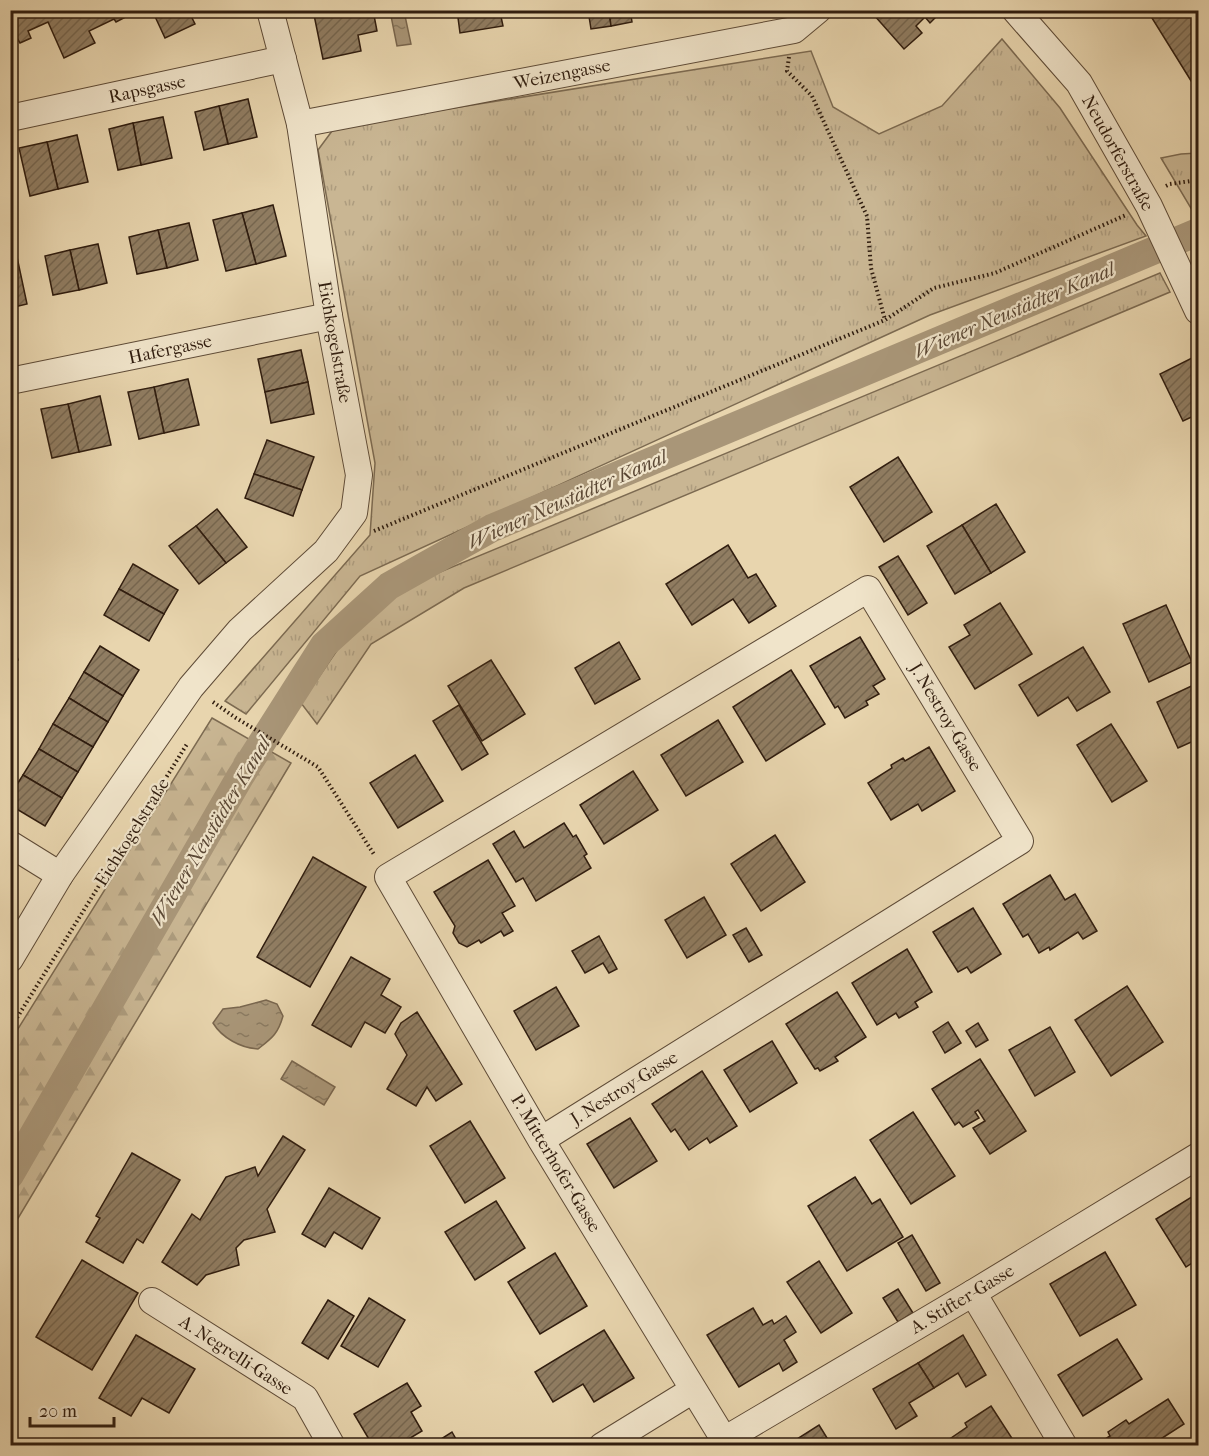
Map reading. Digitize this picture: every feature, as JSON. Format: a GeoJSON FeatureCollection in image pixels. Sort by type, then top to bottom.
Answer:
{"type":"FeatureCollection","features":[{"type":"Feature","properties":{"kind":"street","name":"Eichkogelstraße"},"geometry":{"type":"LineString","coordinates":[[10,959],[60,875],[191,687],[240,630],[326,551],[354,513],[359,475],[329,316],[300,124],[270,10]]}},
{"type":"Feature","properties":{"kind":"street","name":"Weizengasse"},"geometry":{"type":"LineString","coordinates":[[300,124],[794,30],[818,10]]}},
{"type":"Feature","properties":{"kind":"street","name":"Neudorferstraße"},"geometry":{"type":"LineString","coordinates":[[1015,10],[1079,83],[1149,206],[1196,305]]}},
{"type":"Feature","properties":{"kind":"street","name":"Rapsgasse"},"geometry":{"type":"LineString","coordinates":[[10,118],[283,59]]}},
{"type":"Feature","properties":{"kind":"street","name":"Hafergasse"},"geometry":{"type":"LineString","coordinates":[[10,381],[329,316]]}},
{"type":"Feature","properties":{"kind":"street","name":"J. Nestroy-Gasse"},"geometry":{"type":"LineString","coordinates":[[388,877],[868,589],[1020,841],[541,1140]]}},
{"type":"Feature","properties":{"kind":"street"},"geometry":{"type":"LineString","coordinates":[[10,844],[60,875]]}},
{"type":"Feature","properties":{"kind":"street","name":"P. Mitterhofer-Gasse"},"geometry":{"type":"LineString","coordinates":[[388,877],[541,1140],[726,1443]]}},
{"type":"Feature","properties":{"kind":"street","name":"A. Stifter-Gasse"},"geometry":{"type":"LineString","coordinates":[[726,1443],[1198,1156]]}},
{"type":"Feature","properties":{"kind":"street"},"geometry":{"type":"LineString","coordinates":[[973,1293],[1064,1446]]}},
{"type":"Feature","properties":{"kind":"street","name":"A. Negrelli-Gasse"},"geometry":{"type":"LineString","coordinates":[[153,1301],[305,1398],[332,1446]]}},
{"type":"Feature","properties":{"kind":"street"},"geometry":{"type":"LineString","coordinates":[[602,1446],[693,1390]]}},
{"type":"Feature","properties":{"kind":"path"},"geometry":{"type":"LineString","coordinates":[[794,30],[787,71],[812,96],[867,216],[871,268],[885,320]]}},
{"type":"Feature","properties":{"kind":"path"},"geometry":{"type":"LineString","coordinates":[[370,532],[885,320],[934,288],[995,273],[1124,217]]}},
{"type":"Feature","properties":{"kind":"path"},"geometry":{"type":"LineString","coordinates":[[213,702],[218,693]]}},
{"type":"Feature","properties":{"kind":"path"},"geometry":{"type":"LineString","coordinates":[[236,718],[318,767],[388,877]]}},
{"type":"Feature","properties":{"kind":"path","name":"Eichkogelstraße"},"geometry":{"type":"LineString","coordinates":[[10,1029],[188,742]]}},
{"type":"Feature","properties":{"kind":"green space"},"geometry":{"type":"Polygon","coordinates":[[[1002,39],[1060,108],[1146,236],[930,315],[360,576],[246,714],[225,701],[370,535],[375,463],[318,150],[335,127],[811,51],[833,107],[879,134],[942,106],[1002,39]]]}},
{"type":"Feature","properties":{"kind":"green space"},"geometry":{"type":"Polygon","coordinates":[[[1198,153],[1198,213],[1195,215],[1161,158],[1198,153]]]}},
{"type":"Feature","properties":{"kind":"green space"},"geometry":{"type":"Polygon","coordinates":[[[1160,273],[1170,292],[464,588],[371,644],[317,724],[301,703],[340,646],[404,587],[1160,273]]]}},
{"type":"Feature","properties":{"kind":"green space"},"geometry":{"type":"Polygon","coordinates":[[[212,718],[291,763],[11,1230],[11,1040],[212,718]]]}},
{"type":"Feature","properties":{"kind":"water"},"geometry":{"type":"Polygon","coordinates":[[[390,11],[404,11],[411,44],[397,46],[390,11]]]}},
{"type":"Feature","properties":{"kind":"water"},"geometry":{"type":"Polygon","coordinates":[[[266,1000],[277,1004],[283,1016],[274,1035],[258,1049],[245,1047],[232,1041],[213,1023],[223,1009],[266,1000]]]}},
{"type":"Feature","properties":{"kind":"water"},"geometry":{"type":"Polygon","coordinates":[[[292,1061],[335,1087],[324,1105],[281,1079],[292,1061]]]}},
{"type":"Feature","properties":{"kind":"building"},"geometry":{"type":"Polygon","coordinates":[[[10,10],[139,10],[116,22],[114,19],[89,31],[95,43],[64,58],[48,22],[28,31],[31,38],[20,43],[17,38],[10,41],[10,10]]]}},
{"type":"Feature","properties":{"kind":"building"},"geometry":{"type":"Polygon","coordinates":[[[152,10],[188,10],[195,24],[165,38],[152,10]]]}},
{"type":"Feature","properties":{"kind":"building"},"geometry":{"type":"Polygon","coordinates":[[[313,10],[373,10],[377,31],[358,35],[361,51],[323,59],[313,10]]]}},
{"type":"Feature","properties":{"kind":"building"},"geometry":{"type":"Polygon","coordinates":[[[457,10],[513,10],[500,12],[503,26],[460,33],[457,10]]]}},
{"type":"Feature","properties":{"kind":"building"},"geometry":{"type":"Polygon","coordinates":[[[588,10],[609,10],[611,26],[591,29],[588,10]]]}},
{"type":"Feature","properties":{"kind":"building"},"geometry":{"type":"Polygon","coordinates":[[[609,10],[630,10],[632,22],[611,26],[609,10]]]}},
{"type":"Feature","properties":{"kind":"building"},"geometry":{"type":"Polygon","coordinates":[[[880,10],[943,10],[930,23],[925,17],[916,26],[922,33],[904,49],[874,15],[880,10]]]}},
{"type":"Feature","properties":{"kind":"building"},"geometry":{"type":"Polygon","coordinates":[[[1147,10],[1198,10],[1198,92],[1147,10]]]}},
{"type":"Feature","properties":{"kind":"building"},"geometry":{"type":"Polygon","coordinates":[[[248,99],[257,137],[228,144],[219,106],[248,99]]]}},
{"type":"Feature","properties":{"kind":"building"},"geometry":{"type":"Polygon","coordinates":[[[219,106],[228,144],[204,150],[195,112],[219,106]]]}},
{"type":"Feature","properties":{"kind":"building"},"geometry":{"type":"Polygon","coordinates":[[[163,117],[172,158],[141,165],[133,123],[163,117]]]}},
{"type":"Feature","properties":{"kind":"building"},"geometry":{"type":"Polygon","coordinates":[[[133,123],[141,165],[118,170],[109,129],[133,123]]]}},
{"type":"Feature","properties":{"kind":"building"},"geometry":{"type":"Polygon","coordinates":[[[77,135],[88,182],[58,189],[47,142],[77,135]]]}},
{"type":"Feature","properties":{"kind":"building"},"geometry":{"type":"Polygon","coordinates":[[[47,142],[58,189],[30,196],[19,148],[47,142]]]}},
{"type":"Feature","properties":{"kind":"building"},"geometry":{"type":"Polygon","coordinates":[[[273,205],[286,256],[256,264],[242,213],[273,205]]]}},
{"type":"Feature","properties":{"kind":"building"},"geometry":{"type":"Polygon","coordinates":[[[242,213],[256,264],[226,271],[213,220],[242,213]]]}},
{"type":"Feature","properties":{"kind":"building"},"geometry":{"type":"Polygon","coordinates":[[[189,223],[198,260],[167,268],[158,230],[189,223]]]}},
{"type":"Feature","properties":{"kind":"building"},"geometry":{"type":"Polygon","coordinates":[[[158,230],[167,268],[137,274],[129,237],[158,230]]]}},
{"type":"Feature","properties":{"kind":"building"},"geometry":{"type":"Polygon","coordinates":[[[98,244],[107,283],[79,290],[70,250],[98,244]]]}},
{"type":"Feature","properties":{"kind":"building"},"geometry":{"type":"Polygon","coordinates":[[[70,250],[79,290],[53,295],[45,256],[70,250]]]}},
{"type":"Feature","properties":{"kind":"building"},"geometry":{"type":"Polygon","coordinates":[[[17,257],[27,304],[10,308],[10,258],[17,257]]]}},
{"type":"Feature","properties":{"kind":"building"},"geometry":{"type":"Polygon","coordinates":[[[301,350],[308,382],[265,392],[258,359],[301,350]]]}},
{"type":"Feature","properties":{"kind":"building"},"geometry":{"type":"Polygon","coordinates":[[[1198,355],[1198,414],[1183,421],[1160,374],[1198,355]]]}},
{"type":"Feature","properties":{"kind":"building"},"geometry":{"type":"Polygon","coordinates":[[[188,379],[199,425],[164,433],[154,387],[188,379]]]}},
{"type":"Feature","properties":{"kind":"building"},"geometry":{"type":"Polygon","coordinates":[[[308,382],[314,414],[271,423],[265,392],[308,382]]]}},
{"type":"Feature","properties":{"kind":"building"},"geometry":{"type":"Polygon","coordinates":[[[154,387],[164,433],[139,439],[128,392],[154,387]]]}},
{"type":"Feature","properties":{"kind":"building"},"geometry":{"type":"Polygon","coordinates":[[[100,396],[111,445],[79,452],[68,404],[100,396]]]}},
{"type":"Feature","properties":{"kind":"building"},"geometry":{"type":"Polygon","coordinates":[[[68,404],[79,452],[52,458],[41,409],[68,404]]]}},
{"type":"Feature","properties":{"kind":"building"},"geometry":{"type":"Polygon","coordinates":[[[267,440],[314,457],[302,490],[254,474],[267,440]]]}},
{"type":"Feature","properties":{"kind":"building"},"geometry":{"type":"Polygon","coordinates":[[[898,457],[932,512],[884,542],[850,487],[898,457]]]}},
{"type":"Feature","properties":{"kind":"building"},"geometry":{"type":"Polygon","coordinates":[[[254,474],[302,490],[293,516],[245,498],[254,474]]]}},
{"type":"Feature","properties":{"kind":"building"},"geometry":{"type":"Polygon","coordinates":[[[996,504],[1025,552],[991,573],[962,525],[996,504]]]}},
{"type":"Feature","properties":{"kind":"building"},"geometry":{"type":"Polygon","coordinates":[[[217,509],[247,547],[226,563],[196,526],[217,509]]]}},
{"type":"Feature","properties":{"kind":"building"},"geometry":{"type":"Polygon","coordinates":[[[962,525],[991,573],[955,594],[927,546],[962,525]]]}},
{"type":"Feature","properties":{"kind":"building"},"geometry":{"type":"Polygon","coordinates":[[[196,526],[226,563],[199,584],[169,546],[196,526]]]}},
{"type":"Feature","properties":{"kind":"building"},"geometry":{"type":"Polygon","coordinates":[[[728,545],[748,578],[756,574],[776,606],[749,623],[733,599],[692,625],[666,584],[728,545]]]}},
{"type":"Feature","properties":{"kind":"building"},"geometry":{"type":"Polygon","coordinates":[[[898,556],[927,603],[908,615],[879,567],[898,556]]]}},
{"type":"Feature","properties":{"kind":"building"},"geometry":{"type":"Polygon","coordinates":[[[133,564],[178,590],[164,614],[119,589],[133,564]]]}},
{"type":"Feature","properties":{"kind":"building"},"geometry":{"type":"Polygon","coordinates":[[[119,589],[164,614],[149,641],[104,615],[119,589]]]}},
{"type":"Feature","properties":{"kind":"building"},"geometry":{"type":"Polygon","coordinates":[[[1000,603],[1032,654],[975,689],[949,647],[970,635],[964,625],[1000,603]]]}},
{"type":"Feature","properties":{"kind":"building"},"geometry":{"type":"Polygon","coordinates":[[[1166,605],[1192,662],[1149,682],[1123,624],[1166,605]]]}},
{"type":"Feature","properties":{"kind":"building"},"geometry":{"type":"Polygon","coordinates":[[[10,631],[18,660],[10,662],[10,631]]]}},
{"type":"Feature","properties":{"kind":"building"},"geometry":{"type":"Polygon","coordinates":[[[860,637],[885,679],[873,686],[879,694],[866,701],[868,705],[845,718],[838,706],[835,708],[810,666],[860,637]]]}},
{"type":"Feature","properties":{"kind":"building"},"geometry":{"type":"Polygon","coordinates":[[[619,642],[640,679],[595,704],[575,668],[619,642]]]}},
{"type":"Feature","properties":{"kind":"building"},"geometry":{"type":"Polygon","coordinates":[[[100,646],[139,670],[123,696],[84,672],[100,646]]]}},
{"type":"Feature","properties":{"kind":"building"},"geometry":{"type":"Polygon","coordinates":[[[1083,647],[1110,692],[1077,711],[1068,697],[1038,716],[1019,685],[1083,647]]]}},
{"type":"Feature","properties":{"kind":"building"},"geometry":{"type":"Polygon","coordinates":[[[491,660],[525,714],[482,741],[448,686],[491,660]]]}},
{"type":"Feature","properties":{"kind":"building"},"geometry":{"type":"Polygon","coordinates":[[[791,670],[825,724],[766,761],[733,707],[791,670]]]}},
{"type":"Feature","properties":{"kind":"building"},"geometry":{"type":"Polygon","coordinates":[[[84,672],[123,696],[108,722],[69,698],[84,672]]]}},
{"type":"Feature","properties":{"kind":"building"},"geometry":{"type":"Polygon","coordinates":[[[1198,683],[1198,739],[1178,748],[1157,702],[1198,683]]]}},
{"type":"Feature","properties":{"kind":"building"},"geometry":{"type":"Polygon","coordinates":[[[69,698],[108,722],[93,747],[53,724],[69,698]]]}},
{"type":"Feature","properties":{"kind":"building"},"geometry":{"type":"Polygon","coordinates":[[[459,705],[488,754],[462,770],[433,721],[459,705]]]}},
{"type":"Feature","properties":{"kind":"building"},"geometry":{"type":"Polygon","coordinates":[[[718,720],[743,762],[686,796],[661,755],[718,720]]]}},
{"type":"Feature","properties":{"kind":"building"},"geometry":{"type":"Polygon","coordinates":[[[53,724],[93,747],[78,772],[39,749],[53,724]]]}},
{"type":"Feature","properties":{"kind":"building"},"geometry":{"type":"Polygon","coordinates":[[[1111,724],[1147,781],[1112,802],[1077,745],[1111,724]]]}},
{"type":"Feature","properties":{"kind":"building"},"geometry":{"type":"Polygon","coordinates":[[[929,747],[955,791],[922,811],[918,804],[891,820],[868,783],[892,768],[891,765],[903,758],[905,761],[929,747]]]}},
{"type":"Feature","properties":{"kind":"building"},"geometry":{"type":"Polygon","coordinates":[[[39,749],[78,772],[62,798],[23,775],[39,749]]]}},
{"type":"Feature","properties":{"kind":"building"},"geometry":{"type":"Polygon","coordinates":[[[415,755],[443,801],[398,828],[370,783],[415,755]]]}},
{"type":"Feature","properties":{"kind":"building"},"geometry":{"type":"Polygon","coordinates":[[[633,771],[658,810],[604,844],[580,805],[633,771]]]}},
{"type":"Feature","properties":{"kind":"building"},"geometry":{"type":"Polygon","coordinates":[[[23,775],[62,798],[45,826],[10,805],[10,795],[23,775]]]}},
{"type":"Feature","properties":{"kind":"building"},"geometry":{"type":"Polygon","coordinates":[[[564,823],[573,837],[576,835],[587,854],[584,856],[591,868],[536,901],[523,878],[516,882],[493,844],[514,831],[524,848],[564,823]]]}},
{"type":"Feature","properties":{"kind":"building"},"geometry":{"type":"Polygon","coordinates":[[[775,835],[805,882],[761,911],[731,864],[775,835]]]}},
{"type":"Feature","properties":{"kind":"building"},"geometry":{"type":"Polygon","coordinates":[[[313,857],[366,887],[310,987],[257,957],[313,857]]]}},
{"type":"Feature","properties":{"kind":"building"},"geometry":{"type":"Polygon","coordinates":[[[488,860],[515,906],[502,913],[513,931],[504,936],[501,931],[481,943],[479,940],[467,947],[459,943],[453,933],[455,926],[434,892],[488,860]]]}},
{"type":"Feature","properties":{"kind":"building"},"geometry":{"type":"Polygon","coordinates":[[[1050,875],[1065,900],[1075,894],[1097,931],[1083,939],[1078,932],[1050,950],[1049,947],[1039,953],[1028,934],[1023,937],[1003,904],[1050,875]]]}},
{"type":"Feature","properties":{"kind":"building"},"geometry":{"type":"Polygon","coordinates":[[[704,897],[726,935],[687,958],[665,920],[704,897]]]}},
{"type":"Feature","properties":{"kind":"building"},"geometry":{"type":"Polygon","coordinates":[[[973,908],[1001,954],[971,973],[967,967],[958,972],[933,932],[973,908]]]}},
{"type":"Feature","properties":{"kind":"building"},"geometry":{"type":"Polygon","coordinates":[[[746,928],[762,955],[749,962],[733,935],[746,928]]]}},
{"type":"Feature","properties":{"kind":"building"},"geometry":{"type":"Polygon","coordinates":[[[599,936],[617,969],[609,973],[603,963],[585,973],[572,951],[599,936]]]}},
{"type":"Feature","properties":{"kind":"building"},"geometry":{"type":"Polygon","coordinates":[[[907,949],[932,992],[915,1002],[918,1007],[899,1018],[896,1013],[877,1025],[852,983],[907,949]]]}},
{"type":"Feature","properties":{"kind":"building"},"geometry":{"type":"Polygon","coordinates":[[[351,957],[390,979],[381,995],[401,1007],[385,1033],[365,1022],[351,1047],[312,1025],[351,957]]]}},
{"type":"Feature","properties":{"kind":"building"},"geometry":{"type":"Polygon","coordinates":[[[1127,986],[1163,1042],[1111,1076],[1075,1020],[1127,986]]]}},
{"type":"Feature","properties":{"kind":"building"},"geometry":{"type":"Polygon","coordinates":[[[556,987],[579,1026],[536,1050],[514,1011],[556,987]]]}},
{"type":"Feature","properties":{"kind":"building"},"geometry":{"type":"Polygon","coordinates":[[[837,992],[866,1037],[835,1057],[838,1061],[820,1071],[818,1068],[815,1069],[786,1024],[837,992]]]}},
{"type":"Feature","properties":{"kind":"building"},"geometry":{"type":"Polygon","coordinates":[[[417,1012],[462,1084],[436,1101],[427,1087],[416,1106],[387,1089],[407,1055],[395,1034],[401,1023],[417,1012]]]}},
{"type":"Feature","properties":{"kind":"building"},"geometry":{"type":"Polygon","coordinates":[[[948,1022],[961,1043],[945,1053],[933,1032],[948,1022]]]}},
{"type":"Feature","properties":{"kind":"building"},"geometry":{"type":"Polygon","coordinates":[[[978,1023],[988,1040],[976,1047],[966,1031],[978,1023]]]}},
{"type":"Feature","properties":{"kind":"building"},"geometry":{"type":"Polygon","coordinates":[[[1050,1027],[1075,1072],[1035,1096],[1009,1050],[1050,1027]]]}},
{"type":"Feature","properties":{"kind":"building"},"geometry":{"type":"Polygon","coordinates":[[[772,1041],[797,1083],[750,1112],[724,1070],[772,1041]]]}},
{"type":"Feature","properties":{"kind":"building"},"geometry":{"type":"Polygon","coordinates":[[[980,1059],[1026,1131],[990,1154],[973,1128],[985,1121],[978,1110],[975,1112],[979,1118],[963,1127],[959,1122],[955,1125],[932,1089],[980,1059]]]}},
{"type":"Feature","properties":{"kind":"building"},"geometry":{"type":"Polygon","coordinates":[[[702,1071],[737,1126],[710,1143],[707,1138],[689,1150],[675,1129],[671,1132],[652,1104],[702,1071]]]}},
{"type":"Feature","properties":{"kind":"building"},"geometry":{"type":"Polygon","coordinates":[[[913,1112],[955,1176],[911,1204],[870,1140],[913,1112]]]}},
{"type":"Feature","properties":{"kind":"building"},"geometry":{"type":"Polygon","coordinates":[[[630,1118],[657,1161],[614,1188],[587,1144],[630,1118]]]}},
{"type":"Feature","properties":{"kind":"building"},"geometry":{"type":"Polygon","coordinates":[[[470,1121],[505,1178],[465,1203],[430,1146],[470,1121]]]}},
{"type":"Feature","properties":{"kind":"building"},"geometry":{"type":"Polygon","coordinates":[[[283,1136],[305,1150],[267,1209],[275,1232],[244,1240],[236,1248],[239,1265],[206,1275],[197,1285],[162,1262],[192,1214],[200,1220],[226,1177],[255,1167],[258,1176],[283,1136]]]}},
{"type":"Feature","properties":{"kind":"building"},"geometry":{"type":"Polygon","coordinates":[[[132,1153],[180,1180],[143,1243],[137,1239],[123,1263],[86,1242],[100,1218],[96,1216],[132,1153]]]}},
{"type":"Feature","properties":{"kind":"building"},"geometry":{"type":"Polygon","coordinates":[[[855,1177],[872,1204],[880,1199],[903,1237],[847,1271],[808,1206],[855,1177]]]}},
{"type":"Feature","properties":{"kind":"building"},"geometry":{"type":"Polygon","coordinates":[[[329,1188],[380,1218],[362,1249],[334,1232],[325,1247],[302,1234],[329,1188]]]}},
{"type":"Feature","properties":{"kind":"building"},"geometry":{"type":"Polygon","coordinates":[[[1198,1193],[1198,1259],[1186,1267],[1156,1219],[1198,1193]]]}},
{"type":"Feature","properties":{"kind":"building"},"geometry":{"type":"Polygon","coordinates":[[[496,1201],[525,1248],[475,1280],[445,1232],[496,1201]]]}},
{"type":"Feature","properties":{"kind":"building"},"geometry":{"type":"Polygon","coordinates":[[[912,1235],[940,1283],[926,1291],[898,1243],[912,1235]]]}},
{"type":"Feature","properties":{"kind":"building"},"geometry":{"type":"Polygon","coordinates":[[[1105,1252],[1136,1305],[1080,1336],[1050,1284],[1105,1252]]]}},
{"type":"Feature","properties":{"kind":"building"},"geometry":{"type":"Polygon","coordinates":[[[555,1253],[587,1306],[540,1334],[508,1282],[555,1253]]]}},
{"type":"Feature","properties":{"kind":"building"},"geometry":{"type":"Polygon","coordinates":[[[82,1260],[138,1293],[92,1370],[36,1337],[82,1260]]]}},
{"type":"Feature","properties":{"kind":"building"},"geometry":{"type":"Polygon","coordinates":[[[819,1261],[852,1313],[821,1333],[787,1282],[819,1261]]]}},
{"type":"Feature","properties":{"kind":"building"},"geometry":{"type":"Polygon","coordinates":[[[898,1289],[913,1313],[898,1322],[883,1298],[898,1289]]]}},
{"type":"Feature","properties":{"kind":"building"},"geometry":{"type":"Polygon","coordinates":[[[369,1298],[405,1320],[378,1367],[341,1346],[369,1298]]]}},
{"type":"Feature","properties":{"kind":"building"},"geometry":{"type":"Polygon","coordinates":[[[328,1300],[354,1316],[328,1359],[302,1343],[328,1300]]]}},
{"type":"Feature","properties":{"kind":"building"},"geometry":{"type":"Polygon","coordinates":[[[753,1308],[763,1325],[772,1320],[774,1324],[786,1316],[796,1332],[784,1340],[797,1362],[783,1371],[779,1363],[739,1387],[707,1335],[753,1308]]]}},
{"type":"Feature","properties":{"kind":"building"},"geometry":{"type":"Polygon","coordinates":[[[604,1330],[634,1378],[594,1402],[583,1384],[553,1402],[535,1372],[604,1330]]]}},
{"type":"Feature","properties":{"kind":"building"},"geometry":{"type":"Polygon","coordinates":[[[136,1335],[195,1369],[169,1413],[142,1398],[131,1416],[99,1398],[136,1335]]]}},
{"type":"Feature","properties":{"kind":"building"},"geometry":{"type":"Polygon","coordinates":[[[963,1335],[986,1375],[966,1387],[958,1373],[934,1388],[918,1363],[963,1335]]]}},
{"type":"Feature","properties":{"kind":"building"},"geometry":{"type":"Polygon","coordinates":[[[1117,1339],[1142,1379],[1083,1416],[1058,1375],[1117,1339]]]}},
{"type":"Feature","properties":{"kind":"building"},"geometry":{"type":"Polygon","coordinates":[[[918,1363],[934,1388],[909,1403],[917,1416],[896,1429],[873,1389],[918,1363]]]}},
{"type":"Feature","properties":{"kind":"building"},"geometry":{"type":"Polygon","coordinates":[[[407,1383],[421,1406],[411,1412],[422,1431],[397,1446],[373,1446],[354,1414],[407,1383]]]}},
{"type":"Feature","properties":{"kind":"building"},"geometry":{"type":"Polygon","coordinates":[[[1168,1399],[1184,1424],[1150,1446],[1100,1446],[1099,1443],[1110,1436],[1108,1432],[1126,1420],[1129,1424],[1168,1399]]]}},
{"type":"Feature","properties":{"kind":"building"},"geometry":{"type":"Polygon","coordinates":[[[991,1406],[1017,1446],[941,1446],[967,1427],[965,1423],[991,1406]]]}},
{"type":"Feature","properties":{"kind":"building"},"geometry":{"type":"Polygon","coordinates":[[[819,1425],[832,1446],[786,1446],[819,1425]]]}},
{"type":"Feature","properties":{"kind":"building"},"geometry":{"type":"Polygon","coordinates":[[[452,1432],[460,1446],[430,1446],[452,1432]]]}},
{"type":"Feature","properties":{"kind":"building"},"geometry":{"type":"Polygon","coordinates":[[[10,1439],[22,1446],[10,1446],[10,1439]]]}},
{"type":"Feature","properties":{"kind":"waterway","name":"Wiener Neustädter Kanal"},"geometry":{"type":"LineString","coordinates":[[10,1175],[240,777],[324,645],[389,586],[492,528],[1198,232]]}}]}
